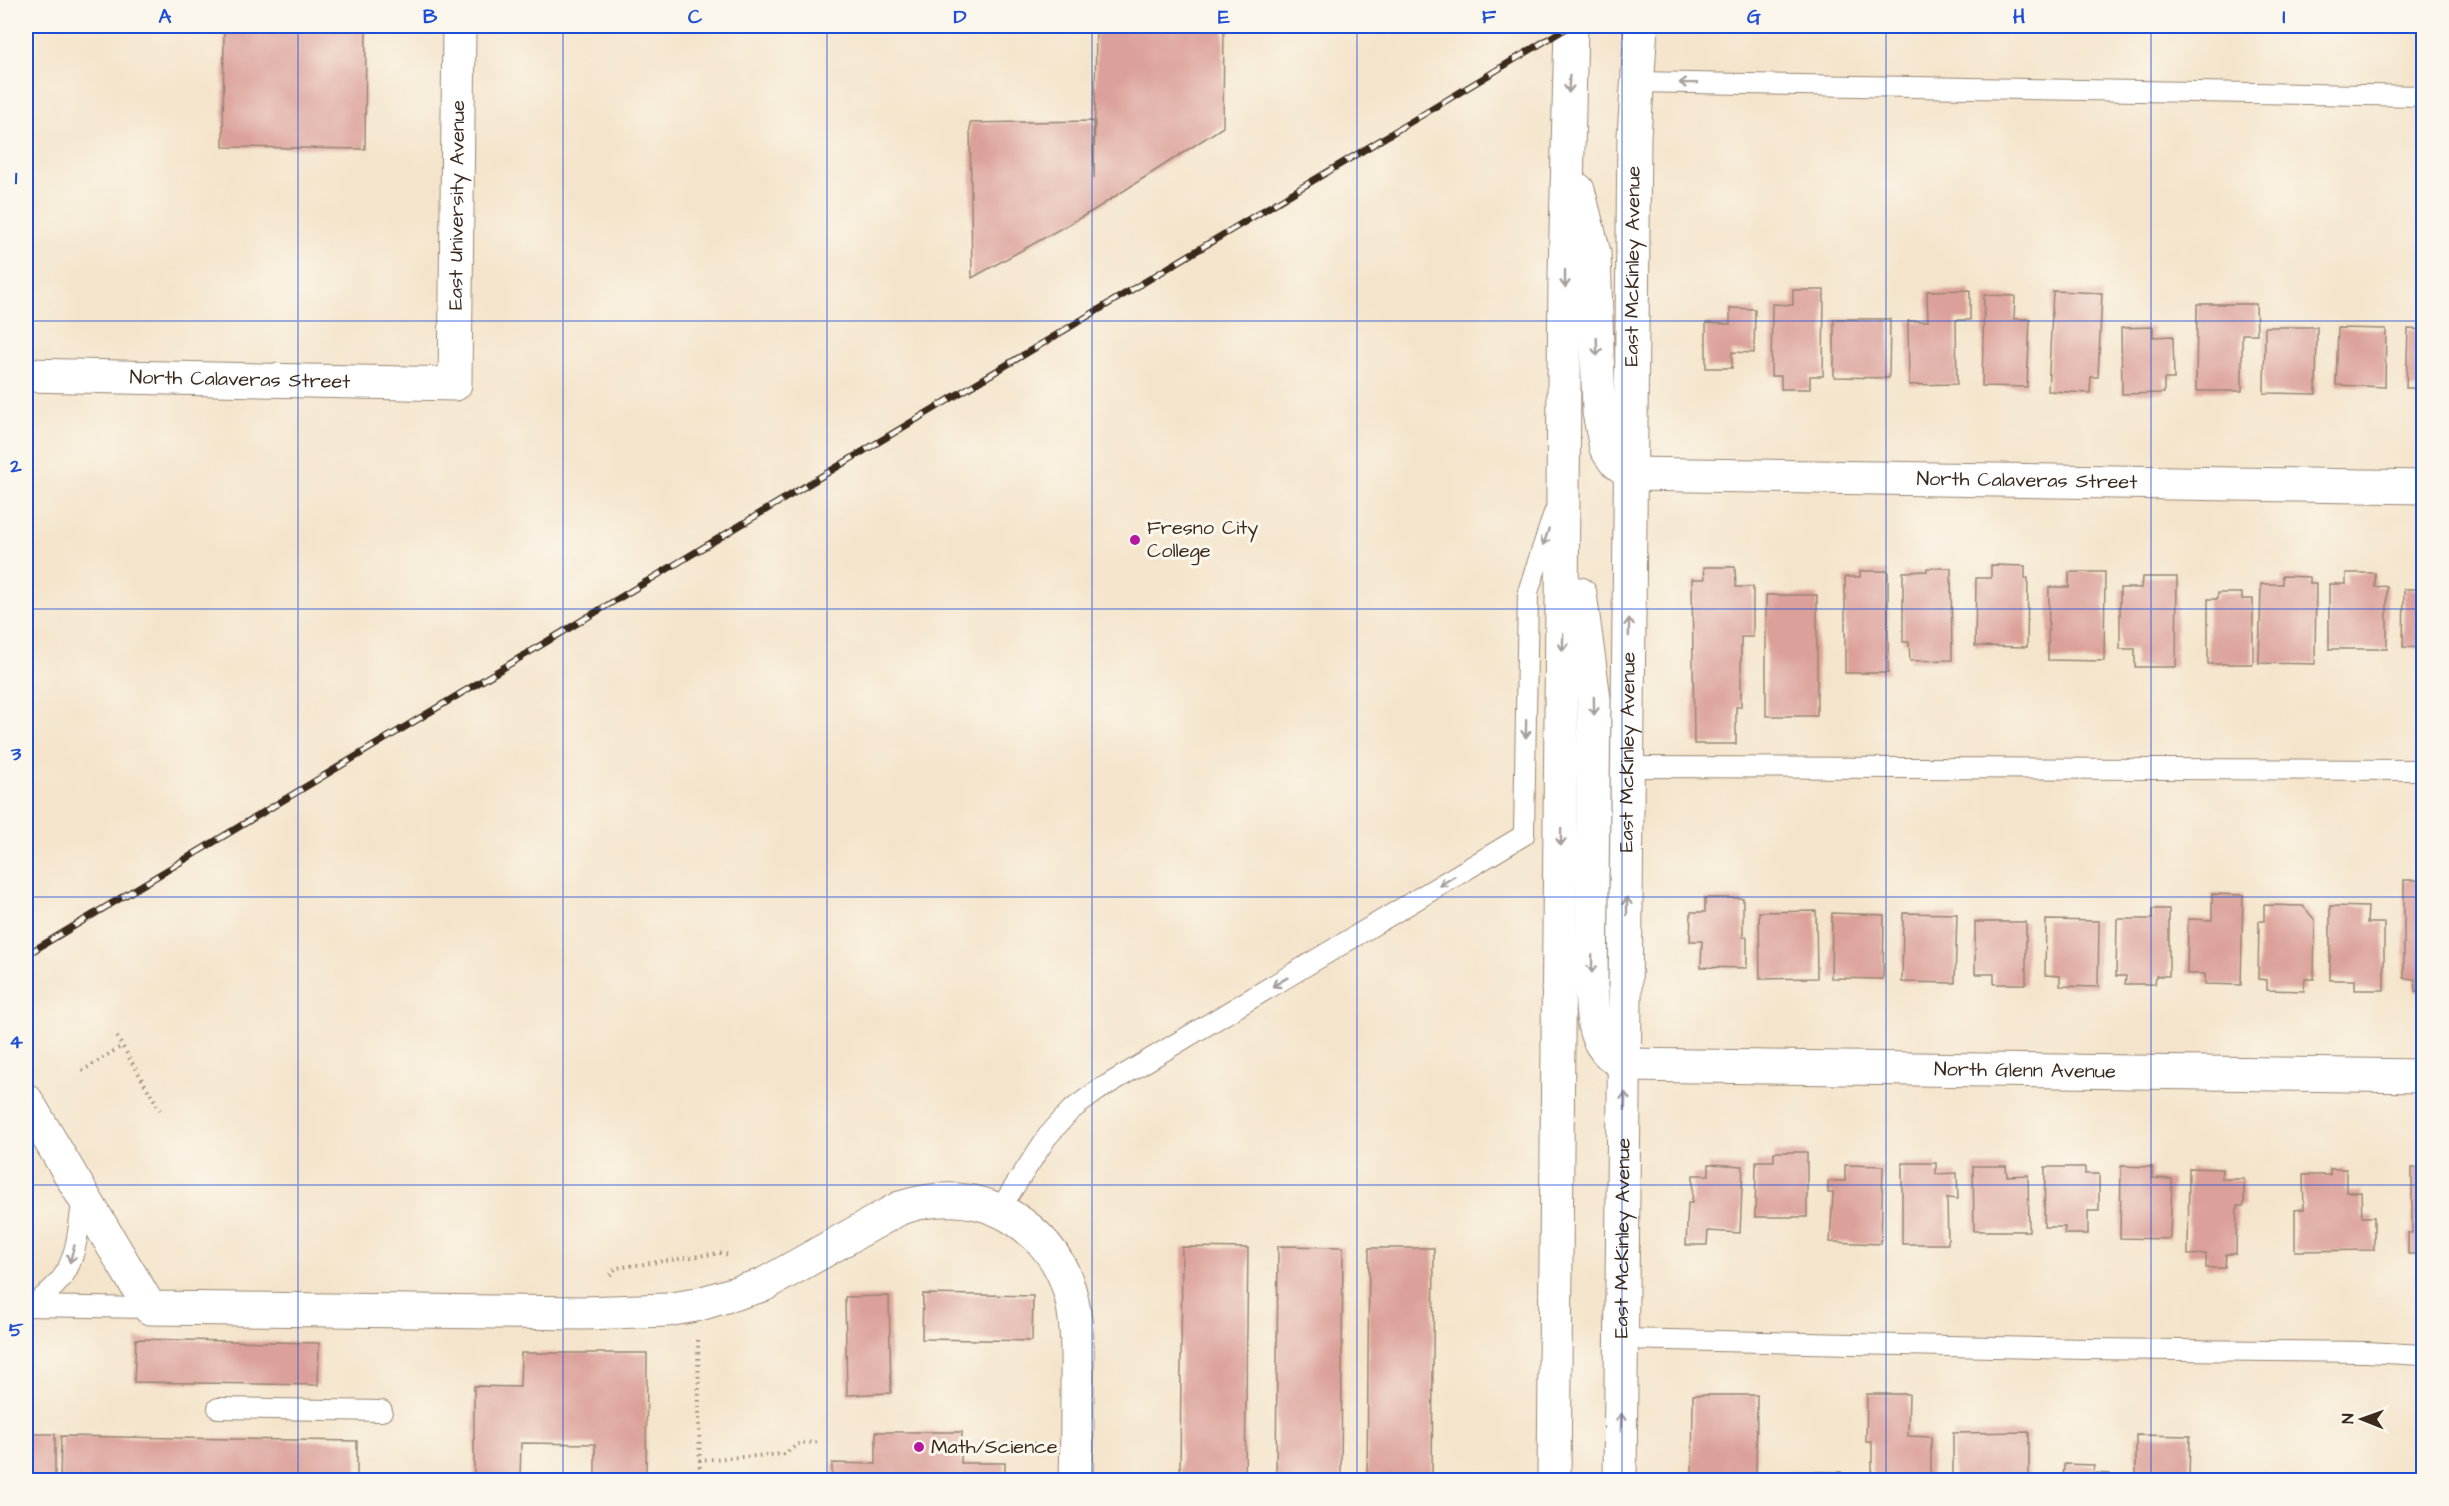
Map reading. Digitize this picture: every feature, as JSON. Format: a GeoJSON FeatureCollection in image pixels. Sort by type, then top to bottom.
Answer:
{"type":"FeatureCollection","features":[{"type":"Feature","properties":{"kind":"main road","name":"East University Avenue"},"geometry":{"type":"LineString","coordinates":[[455,384],[459,26]]}},
{"type":"Feature","properties":{"kind":"main road"},"geometry":{"type":"LineString","coordinates":[[1554,1480],[1567,144],[1571,26]]}},
{"type":"Feature","properties":{"kind":"main road","name":"East McKinley Avenue"},"geometry":{"type":"LineString","coordinates":[[1620,1480],[1634,136],[1641,26]]}},
{"type":"Feature","properties":{"kind":"main road"},"geometry":{"type":"LineString","coordinates":[[1567,144],[1594,253],[1599,412],[1604,439],[1606,448],[1614,460],[1631,474]]}},
{"type":"Feature","properties":{"kind":"main road","name":"North Calaveras Street"},"geometry":{"type":"LineString","coordinates":[[26,375],[455,384]]}},
{"type":"Feature","properties":{"kind":"main road","name":"North Calaveras Street"},"geometry":{"type":"LineString","coordinates":[[1631,474],[2424,487]]}},
{"type":"Feature","properties":{"kind":"main road"},"geometry":{"type":"LineString","coordinates":[[1564,482],[1594,699],[1591,986],[1593,1021],[1599,1043],[1611,1058],[1626,1065]]}},
{"type":"Feature","properties":{"kind":"main road","name":"North Glenn Avenue"},"geometry":{"type":"LineString","coordinates":[[1626,1065],[2424,1076]]}},
{"type":"Feature","properties":{"kind":"main road"},"geometry":{"type":"LineString","coordinates":[[26,1100],[150,1308],[574,1313],[667,1310],[696,1305],[763,1285],[900,1208],[924,1200],[950,1199],[975,1202],[999,1210],[1015,1219],[1044,1244],[1061,1268],[1072,1294],[1077,1331],[1076,1480]]}},
{"type":"Feature","properties":{"kind":"lane"},"geometry":{"type":"LineString","coordinates":[[1637,82],[2424,96]]}},
{"type":"Feature","properties":{"kind":"lane"},"geometry":{"type":"LineString","coordinates":[[999,1210],[1047,1137],[1070,1111],[1097,1091],[1524,835],[1528,592],[1564,482]]}},
{"type":"Feature","properties":{"kind":"lane"},"geometry":{"type":"LineString","coordinates":[[1627,767],[2424,770]]}},
{"type":"Feature","properties":{"kind":"lane"},"geometry":{"type":"LineString","coordinates":[[29,1306],[62,1278],[69,1265],[75,1247],[83,1196]]}},
{"type":"Feature","properties":{"kind":"lane"},"geometry":{"type":"LineString","coordinates":[[29,1306],[150,1308]]}},
{"type":"Feature","properties":{"kind":"lane"},"geometry":{"type":"LineString","coordinates":[[1622,1340],[2366,1352],[2424,1355]]}},
{"type":"Feature","properties":{"kind":"lane"},"geometry":{"type":"LineString","coordinates":[[218,1408],[382,1411]]}},
{"type":"Feature","properties":{"kind":"path"},"geometry":{"type":"LineString","coordinates":[[117,1036],[160,1110]]}},
{"type":"Feature","properties":{"kind":"path"},"geometry":{"type":"LineString","coordinates":[[82,1071],[123,1046]]}},
{"type":"Feature","properties":{"kind":"path"},"geometry":{"type":"LineString","coordinates":[[609,1276],[616,1268],[719,1253],[737,1257]]}},
{"type":"Feature","properties":{"kind":"path"},"geometry":{"type":"LineString","coordinates":[[698,1332],[700,1480]]}},
{"type":"Feature","properties":{"kind":"path"},"geometry":{"type":"LineString","coordinates":[[699,1460],[784,1454],[800,1443],[820,1442]]}},
{"type":"Feature","properties":{"kind":"path"},"geometry":{"type":"LineString","coordinates":[[980,1443],[1035,1444]]}},
{"type":"Feature","properties":{"kind":"building"},"geometry":{"type":"Polygon","coordinates":[[[224,26],[366,26],[365,149],[223,147],[224,26]]]}},
{"type":"Feature","properties":{"kind":"building"},"geometry":{"type":"Polygon","coordinates":[[[1096,26],[1224,26],[1223,127],[1094,210],[972,278],[970,123],[1093,121],[1094,178],[1096,26]]]}},
{"type":"Feature","properties":{"kind":"building"},"geometry":{"type":"Polygon","coordinates":[[[1793,290],[1824,290],[1823,376],[1810,376],[1810,389],[1781,389],[1781,376],[1771,376],[1772,304],[1793,305],[1793,290]]]}},
{"type":"Feature","properties":{"kind":"building"},"geometry":{"type":"Polygon","coordinates":[[[1970,290],[1970,320],[1956,320],[1957,384],[1909,385],[1908,321],[1928,321],[1927,291],[1970,290]]]}},
{"type":"Feature","properties":{"kind":"building"},"geometry":{"type":"Polygon","coordinates":[[[2053,291],[2102,293],[2098,377],[2091,377],[2090,393],[2048,391],[2053,291]]]}},
{"type":"Feature","properties":{"kind":"building"},"geometry":{"type":"Polygon","coordinates":[[[1984,295],[2015,296],[2014,319],[2030,319],[2027,387],[1982,386],[1984,295]]]}},
{"type":"Feature","properties":{"kind":"building"},"geometry":{"type":"Polygon","coordinates":[[[2197,304],[2256,304],[2257,334],[2242,334],[2242,391],[2196,391],[2197,304]]]}},
{"type":"Feature","properties":{"kind":"building"},"geometry":{"type":"Polygon","coordinates":[[[1730,308],[1755,309],[1754,353],[1732,352],[1732,368],[1706,368],[1706,323],[1730,324],[1730,308]]]}},
{"type":"Feature","properties":{"kind":"building"},"geometry":{"type":"Polygon","coordinates":[[[1834,319],[1890,319],[1889,378],[1834,377],[1834,319]]]}},
{"type":"Feature","properties":{"kind":"building"},"geometry":{"type":"Polygon","coordinates":[[[2153,327],[2153,337],[2173,336],[2174,379],[2164,379],[2164,393],[2122,394],[2121,328],[2153,327]]]}},
{"type":"Feature","properties":{"kind":"building"},"geometry":{"type":"Polygon","coordinates":[[[2265,327],[2317,327],[2316,394],[2264,393],[2265,327]]]}},
{"type":"Feature","properties":{"kind":"building"},"geometry":{"type":"Polygon","coordinates":[[[2338,328],[2386,329],[2385,387],[2336,385],[2338,328]]]}},
{"type":"Feature","properties":{"kind":"building"},"geometry":{"type":"Polygon","coordinates":[[[2408,329],[2424,330],[2424,388],[2406,388],[2408,329]]]}},
{"type":"Feature","properties":{"kind":"building"},"geometry":{"type":"Polygon","coordinates":[[[1991,565],[2025,566],[2025,578],[2028,578],[2027,647],[1975,646],[1976,578],[1991,578],[1991,565]]]}},
{"type":"Feature","properties":{"kind":"building"},"geometry":{"type":"Polygon","coordinates":[[[1704,567],[1735,567],[1736,587],[1753,587],[1753,637],[1741,637],[1741,707],[1736,707],[1736,744],[1694,744],[1692,579],[1705,579],[1704,567]]]}},
{"type":"Feature","properties":{"kind":"building"},"geometry":{"type":"Polygon","coordinates":[[[1927,568],[1951,568],[1952,660],[1910,661],[1909,642],[1903,642],[1903,572],[1927,571],[1927,568]]]}},
{"type":"Feature","properties":{"kind":"building"},"geometry":{"type":"Polygon","coordinates":[[[1860,571],[1888,571],[1888,673],[1845,673],[1845,577],[1860,577],[1860,571]]]}},
{"type":"Feature","properties":{"kind":"building"},"geometry":{"type":"Polygon","coordinates":[[[2069,572],[2105,572],[2104,661],[2048,660],[2049,587],[2069,587],[2069,572]]]}},
{"type":"Feature","properties":{"kind":"building"},"geometry":{"type":"Polygon","coordinates":[[[2346,573],[2375,573],[2375,587],[2387,586],[2387,649],[2329,649],[2329,584],[2346,584],[2346,573]]]}},
{"type":"Feature","properties":{"kind":"building"},"geometry":{"type":"Polygon","coordinates":[[[2282,576],[2310,577],[2310,583],[2316,583],[2315,664],[2259,663],[2261,584],[2282,584],[2282,576]]]}},
{"type":"Feature","properties":{"kind":"building"},"geometry":{"type":"Polygon","coordinates":[[[2142,577],[2177,577],[2176,667],[2135,667],[2135,649],[2120,649],[2120,588],[2141,588],[2142,577]]]}},
{"type":"Feature","properties":{"kind":"building"},"geometry":{"type":"Polygon","coordinates":[[[2404,589],[2424,589],[2424,648],[2403,647],[2404,589]]]}},
{"type":"Feature","properties":{"kind":"building"},"geometry":{"type":"Polygon","coordinates":[[[2218,593],[2242,593],[2242,599],[2253,599],[2253,664],[2208,664],[2208,599],[2217,599],[2218,593]]]}},
{"type":"Feature","properties":{"kind":"building"},"geometry":{"type":"Polygon","coordinates":[[[1766,595],[1817,595],[1817,716],[1766,716],[1766,595]]]}},
{"type":"Feature","properties":{"kind":"building"},"geometry":{"type":"Polygon","coordinates":[[[2404,880],[2424,880],[2424,991],[2415,991],[2415,979],[2404,978],[2404,880]]]}},
{"type":"Feature","properties":{"kind":"building"},"geometry":{"type":"Polygon","coordinates":[[[2212,894],[2243,895],[2241,985],[2205,984],[2205,974],[2187,974],[2188,919],[2212,920],[2212,894]]]}},
{"type":"Feature","properties":{"kind":"building"},"geometry":{"type":"Polygon","coordinates":[[[1705,898],[1743,898],[1743,937],[1747,937],[1747,968],[1701,967],[1702,941],[1690,941],[1691,912],[1705,912],[1705,898]]]}},
{"type":"Feature","properties":{"kind":"building"},"geometry":{"type":"Polygon","coordinates":[[[2264,905],[2303,906],[2315,920],[2314,979],[2305,979],[2304,991],[2267,990],[2267,980],[2258,979],[2259,921],[2264,921],[2264,905]]]}},
{"type":"Feature","properties":{"kind":"building"},"geometry":{"type":"Polygon","coordinates":[[[2330,906],[2368,907],[2367,923],[2384,923],[2384,990],[2355,990],[2355,980],[2330,980],[2330,906]]]}},
{"type":"Feature","properties":{"kind":"building"},"geometry":{"type":"Polygon","coordinates":[[[2152,909],[2169,909],[2169,976],[2156,976],[2155,984],[2125,984],[2126,976],[2116,976],[2117,919],[2152,919],[2152,909]]]}},
{"type":"Feature","properties":{"kind":"building"},"geometry":{"type":"Polygon","coordinates":[[[1816,911],[1817,978],[1760,979],[1759,912],[1816,911]]]}},
{"type":"Feature","properties":{"kind":"building"},"geometry":{"type":"Polygon","coordinates":[[[1832,913],[1884,915],[1883,979],[1831,978],[1832,913]]]}},
{"type":"Feature","properties":{"kind":"building"},"geometry":{"type":"Polygon","coordinates":[[[1903,913],[1957,914],[1955,983],[1902,982],[1903,913]]]}},
{"type":"Feature","properties":{"kind":"building"},"geometry":{"type":"Polygon","coordinates":[[[2046,920],[2099,921],[2098,987],[2060,986],[2060,976],[2045,975],[2046,920]]]}},
{"type":"Feature","properties":{"kind":"building"},"geometry":{"type":"Polygon","coordinates":[[[1975,922],[2026,922],[2026,984],[1994,984],[1994,974],[1975,974],[1975,922]]]}},
{"type":"Feature","properties":{"kind":"building"},"geometry":{"type":"Polygon","coordinates":[[[1774,1152],[1807,1152],[1807,1217],[1755,1217],[1756,1161],[1774,1161],[1774,1152]]]}},
{"type":"Feature","properties":{"kind":"building"},"geometry":{"type":"Polygon","coordinates":[[[1902,1163],[1936,1163],[1936,1174],[1957,1173],[1958,1199],[1947,1198],[1948,1244],[1902,1244],[1902,1163]]]}},
{"type":"Feature","properties":{"kind":"building"},"geometry":{"type":"Polygon","coordinates":[[[1709,1164],[1743,1166],[1740,1233],[1708,1231],[1707,1245],[1686,1245],[1688,1203],[1692,1203],[1693,1175],[1709,1175],[1709,1164]]]}},
{"type":"Feature","properties":{"kind":"building"},"geometry":{"type":"Polygon","coordinates":[[[1845,1165],[1883,1166],[1881,1244],[1830,1242],[1833,1193],[1828,1193],[1828,1181],[1845,1181],[1845,1165]]]}},
{"type":"Feature","properties":{"kind":"building"},"geometry":{"type":"Polygon","coordinates":[[[1973,1166],[2006,1166],[2007,1176],[2028,1175],[2029,1231],[1974,1231],[1973,1166]]]}},
{"type":"Feature","properties":{"kind":"building"},"geometry":{"type":"Polygon","coordinates":[[[2121,1166],[2152,1167],[2152,1178],[2172,1179],[2170,1239],[2120,1238],[2121,1166]]]}},
{"type":"Feature","properties":{"kind":"building"},"geometry":{"type":"Polygon","coordinates":[[[2045,1167],[2085,1167],[2085,1174],[2099,1174],[2099,1211],[2088,1211],[2088,1234],[2064,1234],[2065,1227],[2044,1227],[2045,1167]]]}},
{"type":"Feature","properties":{"kind":"building"},"geometry":{"type":"Polygon","coordinates":[[[2189,1168],[2222,1169],[2222,1179],[2244,1179],[2244,1206],[2237,1206],[2236,1254],[2226,1254],[2225,1268],[2206,1268],[2206,1254],[2188,1255],[2189,1168]]]}},
{"type":"Feature","properties":{"kind":"building"},"geometry":{"type":"Polygon","coordinates":[[[2412,1168],[2424,1168],[2424,1325],[2419,1325],[2420,1254],[2408,1254],[2408,1233],[2412,1233],[2412,1168]]]}},
{"type":"Feature","properties":{"kind":"building"},"geometry":{"type":"Polygon","coordinates":[[[2330,1169],[2346,1169],[2346,1192],[2361,1192],[2362,1217],[2374,1217],[2374,1250],[2295,1251],[2295,1210],[2304,1209],[2303,1175],[2330,1175],[2330,1169]]]}},
{"type":"Feature","properties":{"kind":"building"},"geometry":{"type":"Polygon","coordinates":[[[1278,1246],[1343,1247],[1341,1480],[1276,1480],[1278,1246]]]}},
{"type":"Feature","properties":{"kind":"building"},"geometry":{"type":"Polygon","coordinates":[[[1182,1247],[1248,1248],[1245,1480],[1180,1480],[1182,1247]]]}},
{"type":"Feature","properties":{"kind":"building"},"geometry":{"type":"Polygon","coordinates":[[[1369,1248],[1434,1248],[1432,1480],[1367,1480],[1369,1248]]]}},
{"type":"Feature","properties":{"kind":"building"},"geometry":{"type":"Polygon","coordinates":[[[923,1294],[1033,1296],[1032,1341],[922,1339],[923,1294]]]}},
{"type":"Feature","properties":{"kind":"building"},"geometry":{"type":"Polygon","coordinates":[[[889,1296],[891,1393],[847,1395],[845,1297],[889,1296]]]}},
{"type":"Feature","properties":{"kind":"building"},"geometry":{"type":"Polygon","coordinates":[[[136,1339],[319,1343],[318,1385],[134,1382],[136,1339]]]}},
{"type":"Feature","properties":{"kind":"building"},"geometry":{"type":"Polygon","coordinates":[[[521,1353],[647,1353],[646,1480],[566,1480],[566,1477],[595,1477],[595,1444],[521,1443],[520,1480],[474,1480],[474,1386],[520,1387],[521,1353]]]}},
{"type":"Feature","properties":{"kind":"building"},"geometry":{"type":"Polygon","coordinates":[[[1867,1394],[1909,1394],[1908,1436],[1931,1437],[1931,1480],[1872,1480],[1872,1442],[1866,1442],[1867,1394]]]}},
{"type":"Feature","properties":{"kind":"building"},"geometry":{"type":"Polygon","coordinates":[[[1693,1395],[1757,1395],[1756,1480],[1692,1480],[1693,1395]]]}},
{"type":"Feature","properties":{"kind":"building","name":"Math/Science"},"geometry":{"type":"Polygon","coordinates":[[[876,1432],[962,1432],[961,1463],[1005,1463],[1005,1480],[832,1480],[832,1463],[876,1464],[876,1432]]]}},
{"type":"Feature","properties":{"kind":"building"},"geometry":{"type":"Polygon","coordinates":[[[2029,1432],[2029,1480],[1987,1480],[1987,1476],[1953,1477],[1953,1433],[2029,1432]]]}},
{"type":"Feature","properties":{"kind":"building"},"geometry":{"type":"Polygon","coordinates":[[[26,1434],[55,1434],[55,1480],[26,1480],[26,1434]]]}},
{"type":"Feature","properties":{"kind":"building"},"geometry":{"type":"Polygon","coordinates":[[[2136,1435],[2190,1436],[2189,1480],[2136,1480],[2136,1435]]]}},
{"type":"Feature","properties":{"kind":"building"},"geometry":{"type":"Polygon","coordinates":[[[61,1436],[357,1441],[357,1480],[60,1480],[61,1436]]]}},
{"type":"Feature","properties":{"kind":"building"},"geometry":{"type":"Polygon","coordinates":[[[2064,1464],[2094,1465],[2093,1473],[2110,1474],[2110,1480],[2063,1480],[2064,1464]]]}},
{"type":"Feature","properties":{"kind":"building"},"geometry":{"type":"Polygon","coordinates":[[[1789,1472],[1841,1472],[1841,1480],[1789,1480],[1789,1472]]]}},
{"type":"Feature","properties":{"kind":"railway"},"geometry":{"type":"LineString","coordinates":[[26,955],[1570,26]]}},
{"type":"Feature","properties":{"kind":"place","name":"Fresno City College"},"geometry":{"type":"Point","coordinates":[1135,540]}},
{"type":"Feature","properties":{"kind":"place","name":"Math/Science"},"geometry":{"type":"Point","coordinates":[919,1447]}}]}
